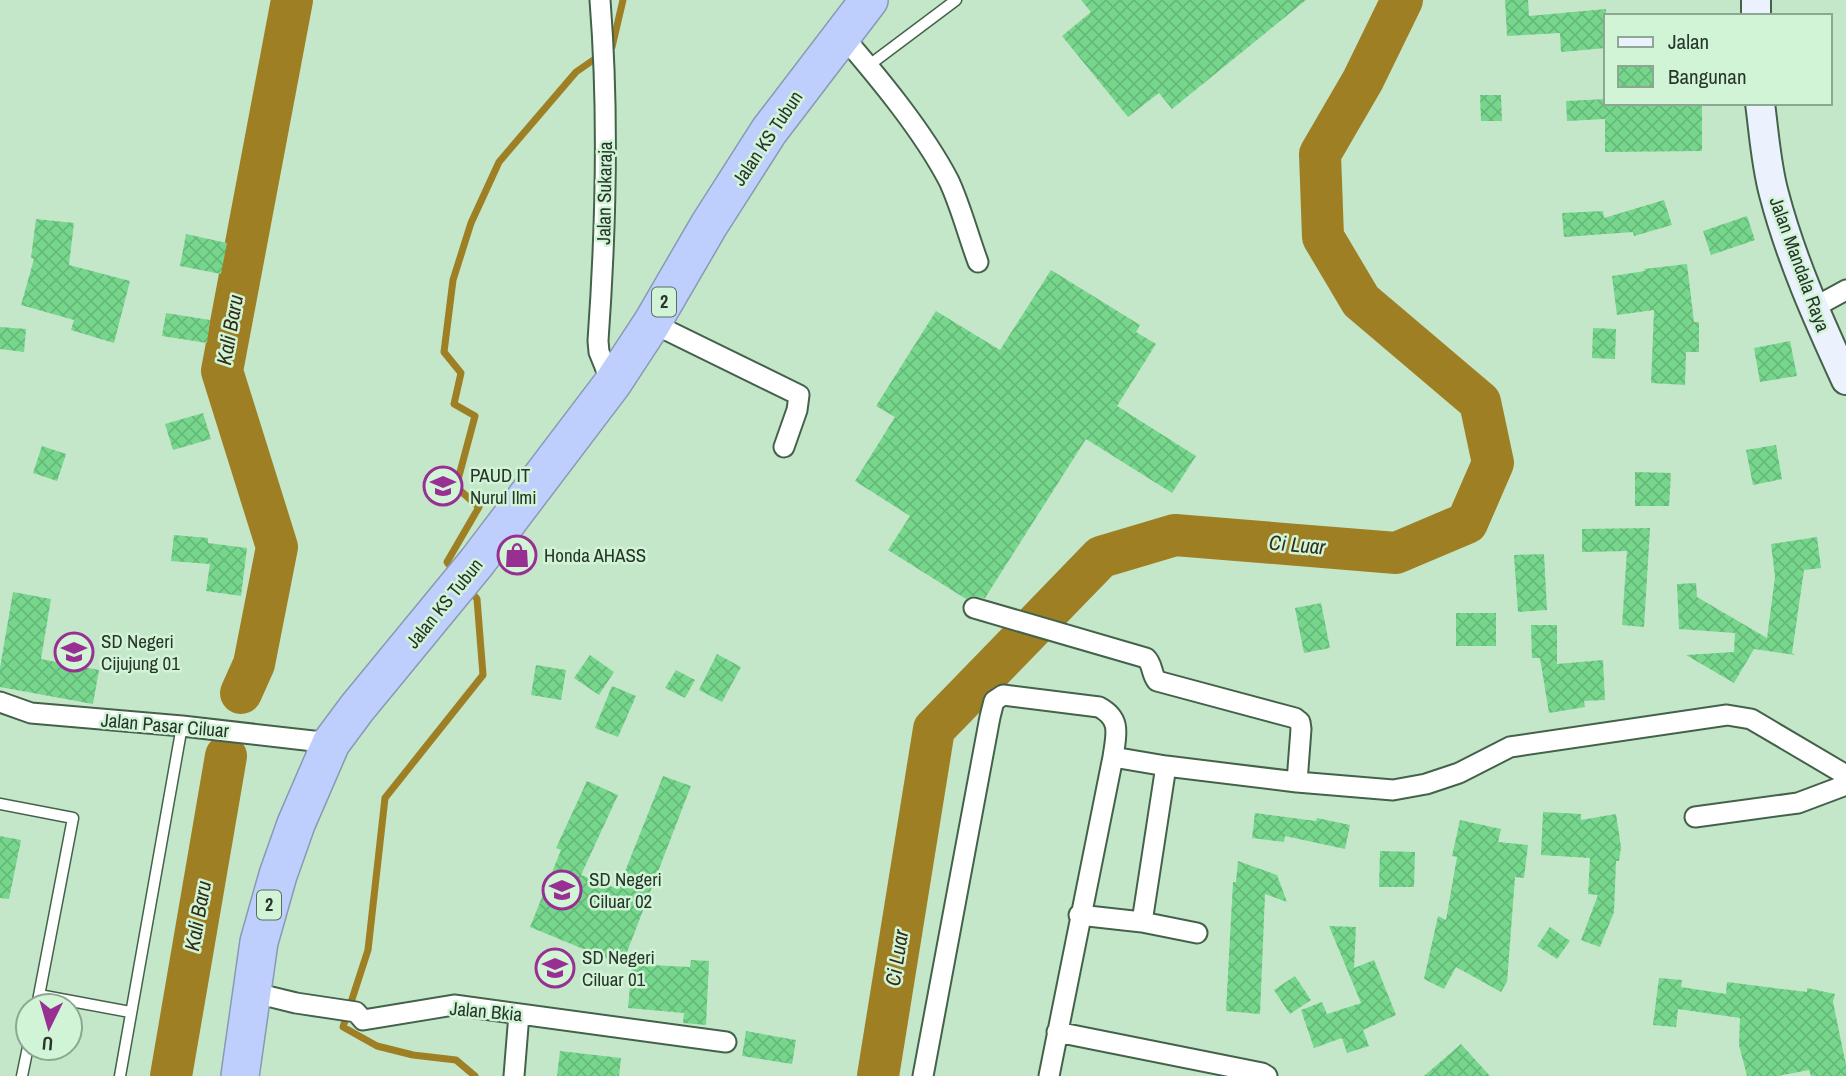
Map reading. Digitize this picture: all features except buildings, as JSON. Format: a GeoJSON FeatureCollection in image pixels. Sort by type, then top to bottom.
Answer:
{"type":"FeatureCollection","features":[{"type":"Feature","properties":{"kind":"highway","name":"2"},"geometry":{"type":"LineString","coordinates":[[841,34],[869,0]]}},
{"type":"Feature","properties":{"kind":"highway","name":"Jalan KS Tubun"},"geometry":{"type":"LineString","coordinates":[[240,1076],[259,942],[296,824],[331,743],[477,562],[612,384],[769,131],[841,34]]}},
{"type":"Feature","properties":{"kind":"street","name":"Jalan Sukaraja"},"geometry":{"type":"LineString","coordinates":[[600,0],[605,78],[605,203],[598,341],[599,352],[612,384]]}},
{"type":"Feature","properties":{"kind":"street"},"geometry":{"type":"LineString","coordinates":[[841,34],[914,125],[948,179],[978,262]]}},
{"type":"Feature","properties":{"kind":"street","name":"Jalan Mandala Raya"},"geometry":{"type":"LineString","coordinates":[[1760,105],[1773,191],[1788,240],[1813,308],[1846,380]]}},
{"type":"Feature","properties":{"kind":"street"},"geometry":{"type":"LineString","coordinates":[[1813,308],[1846,290]]}},
{"type":"Feature","properties":{"kind":"street"},"geometry":{"type":"LineString","coordinates":[[652,323],[799,395],[797,410],[784,447]]}},
{"type":"Feature","properties":{"kind":"street"},"geometry":{"type":"LineString","coordinates":[[974,608],[1146,658],[1150,661],[1153,677],[1157,681],[1295,718],[1300,722],[1301,729],[1297,782]]}},
{"type":"Feature","properties":{"kind":"street"},"geometry":{"type":"LineString","coordinates":[[923,1076],[994,701],[1003,695],[1099,707],[1109,712],[1117,727],[1049,1076]]}},
{"type":"Feature","properties":{"kind":"street","name":"Jalan Pasar Ciluar"},"geometry":{"type":"LineString","coordinates":[[0,702],[31,713],[331,743]]}},
{"type":"Feature","properties":{"kind":"street"},"geometry":{"type":"LineString","coordinates":[[1113,757],[1297,782],[1393,790],[1426,784],[1459,773],[1510,747],[1727,715],[1751,719],[1846,775]]}},
{"type":"Feature","properties":{"kind":"street"},"geometry":{"type":"LineString","coordinates":[[1142,922],[1166,766]]}},
{"type":"Feature","properties":{"kind":"street"},"geometry":{"type":"LineString","coordinates":[[1695,817],[1798,803],[1846,785]]}},
{"type":"Feature","properties":{"kind":"street"},"geometry":{"type":"LineString","coordinates":[[1079,915],[1142,922],[1197,933]]}},
{"type":"Feature","properties":{"kind":"street","name":"Jalan Bkia"},"geometry":{"type":"LineString","coordinates":[[251,992],[296,1003],[356,1012],[363,1020],[454,1005],[726,1042]]}},
{"type":"Feature","properties":{"kind":"street"},"geometry":{"type":"LineString","coordinates":[[514,1076],[519,1014]]}},
{"type":"Feature","properties":{"kind":"street"},"geometry":{"type":"LineString","coordinates":[[1057,1032],[1267,1076]]}},
{"type":"Feature","properties":{"kind":"lane"},"geometry":{"type":"LineString","coordinates":[[868,66],[956,0]]}},
{"type":"Feature","properties":{"kind":"lane"},"geometry":{"type":"LineString","coordinates":[[120,1076],[182,726]]}},
{"type":"Feature","properties":{"kind":"lane"},"geometry":{"type":"LineString","coordinates":[[0,804],[73,818],[40,992]]}},
{"type":"Feature","properties":{"kind":"lane"},"geometry":{"type":"LineString","coordinates":[[84,1003],[130,1012]]}},
{"type":"Feature","properties":{"kind":"waterway","name":"Kali Baru"},"geometry":{"type":"LineString","coordinates":[[241,693],[254,664],[277,547],[222,371],[292,0]]}},
{"type":"Feature","properties":{"kind":"waterway"},"geometry":{"type":"LineString","coordinates":[[454,571],[447,562],[479,507],[456,487],[475,416],[454,404],[461,373],[444,352],[453,280],[471,223],[499,162],[576,72],[612,47],[623,0]]}},
{"type":"Feature","properties":{"kind":"waterway","name":"Ci Luar"},"geometry":{"type":"LineString","coordinates":[[878,1076],[934,729],[1101,557],[1175,535],[1396,553],[1467,523],[1493,463],[1480,402],[1361,301],[1323,237],[1320,154],[1363,80],[1402,0]]}},
{"type":"Feature","properties":{"kind":"waterway"},"geometry":{"type":"LineString","coordinates":[[468,588],[477,599],[483,675],[385,798],[368,950],[343,1027],[377,1046],[413,1055],[456,1060],[475,1076]]}},
{"type":"Feature","properties":{"kind":"waterway","name":"Kali Baru"},"geometry":{"type":"LineString","coordinates":[[171,1076],[226,756]]}},
{"type":"Feature","properties":{"kind":"place","name":"PAUD IT Nurul Ilmi"},"geometry":{"type":"Point","coordinates":[443,486]}},
{"type":"Feature","properties":{"kind":"place","name":"Honda AHASS"},"geometry":{"type":"Point","coordinates":[517,555]}},
{"type":"Feature","properties":{"kind":"place","name":"SD Negeri Cijujung 01"},"geometry":{"type":"Point","coordinates":[74,652]}},
{"type":"Feature","properties":{"kind":"place","name":"SD Negeri Ciluar 02"},"geometry":{"type":"Point","coordinates":[562,890]}},
{"type":"Feature","properties":{"kind":"place","name":"SD Negeri Ciluar 01"},"geometry":{"type":"Point","coordinates":[555,968]}}]}
